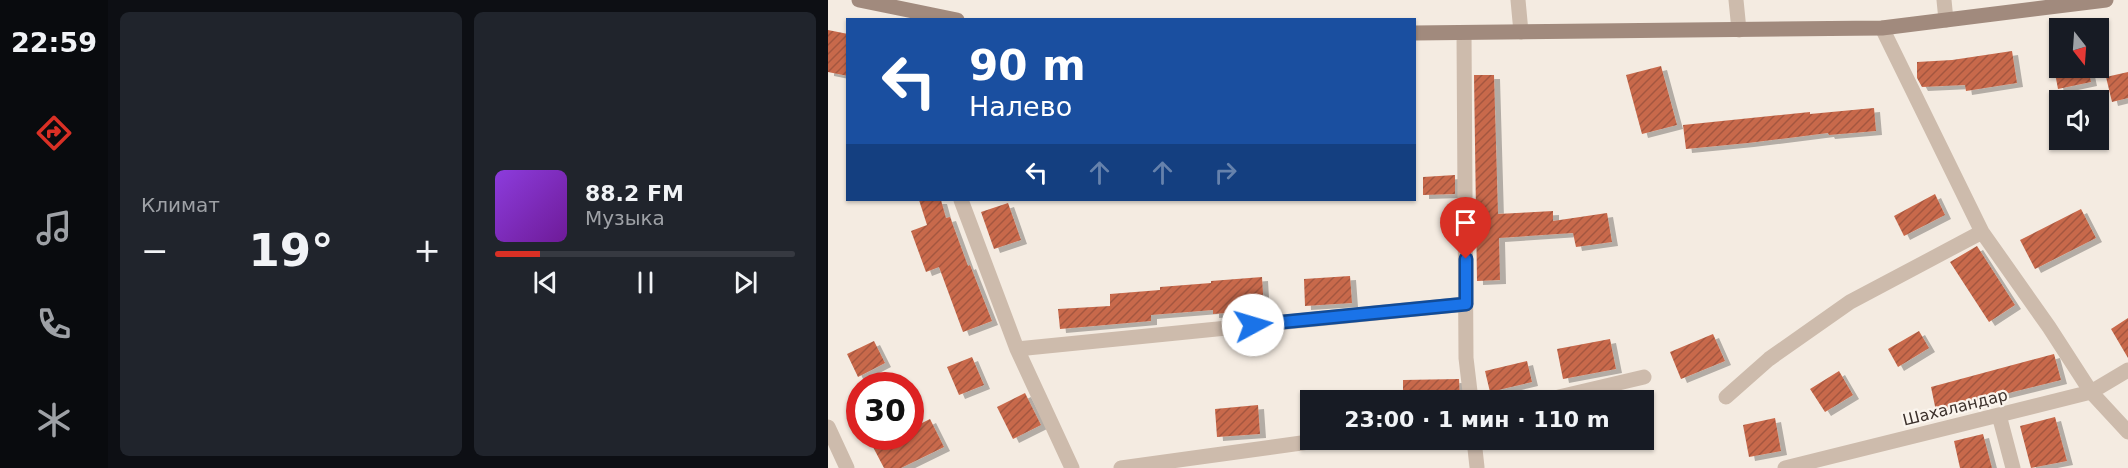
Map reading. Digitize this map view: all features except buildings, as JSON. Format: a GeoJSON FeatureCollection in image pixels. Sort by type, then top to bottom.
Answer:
{"type":"FeatureCollection","features":[{"type":"Feature","properties":{"kind":"main road"},"geometry":{"type":"LineString","coordinates":[[859,0],[947,18]]}},
{"type":"Feature","properties":{"kind":"main road"},"geometry":{"type":"LineString","coordinates":[[1416,33],[1882,28],[2106,0]]}},
{"type":"Feature","properties":{"kind":"street"},"geometry":{"type":"LineString","coordinates":[[1518,0],[1521,32]]}},
{"type":"Feature","properties":{"kind":"street"},"geometry":{"type":"LineString","coordinates":[[1736,0],[1739,30]]}},
{"type":"Feature","properties":{"kind":"street"},"geometry":{"type":"LineString","coordinates":[[1944,0],[1946,20]]}},
{"type":"Feature","properties":{"kind":"street"},"geometry":{"type":"LineString","coordinates":[[1882,28],[1982,232],[2049,327],[2091,392],[2128,432]]}},
{"type":"Feature","properties":{"kind":"street"},"geometry":{"type":"LineString","coordinates":[[1464,33],[1466,358],[1470,390]]}},
{"type":"Feature","properties":{"kind":"street"},"geometry":{"type":"LineString","coordinates":[[961,201],[1017,349],[1072,468]]}},
{"type":"Feature","properties":{"kind":"street"},"geometry":{"type":"LineString","coordinates":[[1726,397],[1769,359],[1850,302],[1982,232]]}},
{"type":"Feature","properties":{"kind":"street"},"geometry":{"type":"LineString","coordinates":[[1017,349],[1466,304]]}},
{"type":"Feature","properties":{"kind":"street","name":"Шахаландар"},"geometry":{"type":"LineString","coordinates":[[1785,468],[2091,392],[2128,370]]}},
{"type":"Feature","properties":{"kind":"street"},"geometry":{"type":"LineString","coordinates":[[1587,390],[1644,376]]}},
{"type":"Feature","properties":{"kind":"street"},"geometry":{"type":"LineString","coordinates":[[1999,415],[2013,468]]}},
{"type":"Feature","properties":{"kind":"street"},"geometry":{"type":"LineString","coordinates":[[828,427],[847,468]]}},
{"type":"Feature","properties":{"kind":"street"},"geometry":{"type":"LineString","coordinates":[[1121,468],[1300,443]]}},
{"type":"Feature","properties":{"kind":"street"},"geometry":{"type":"LineString","coordinates":[[1475,450],[1477,467]]}},
{"type":"Feature","properties":{"kind":"route"},"geometry":{"type":"LineString","coordinates":[[1253,325],[1466,304],[1466,259]]}}]}
